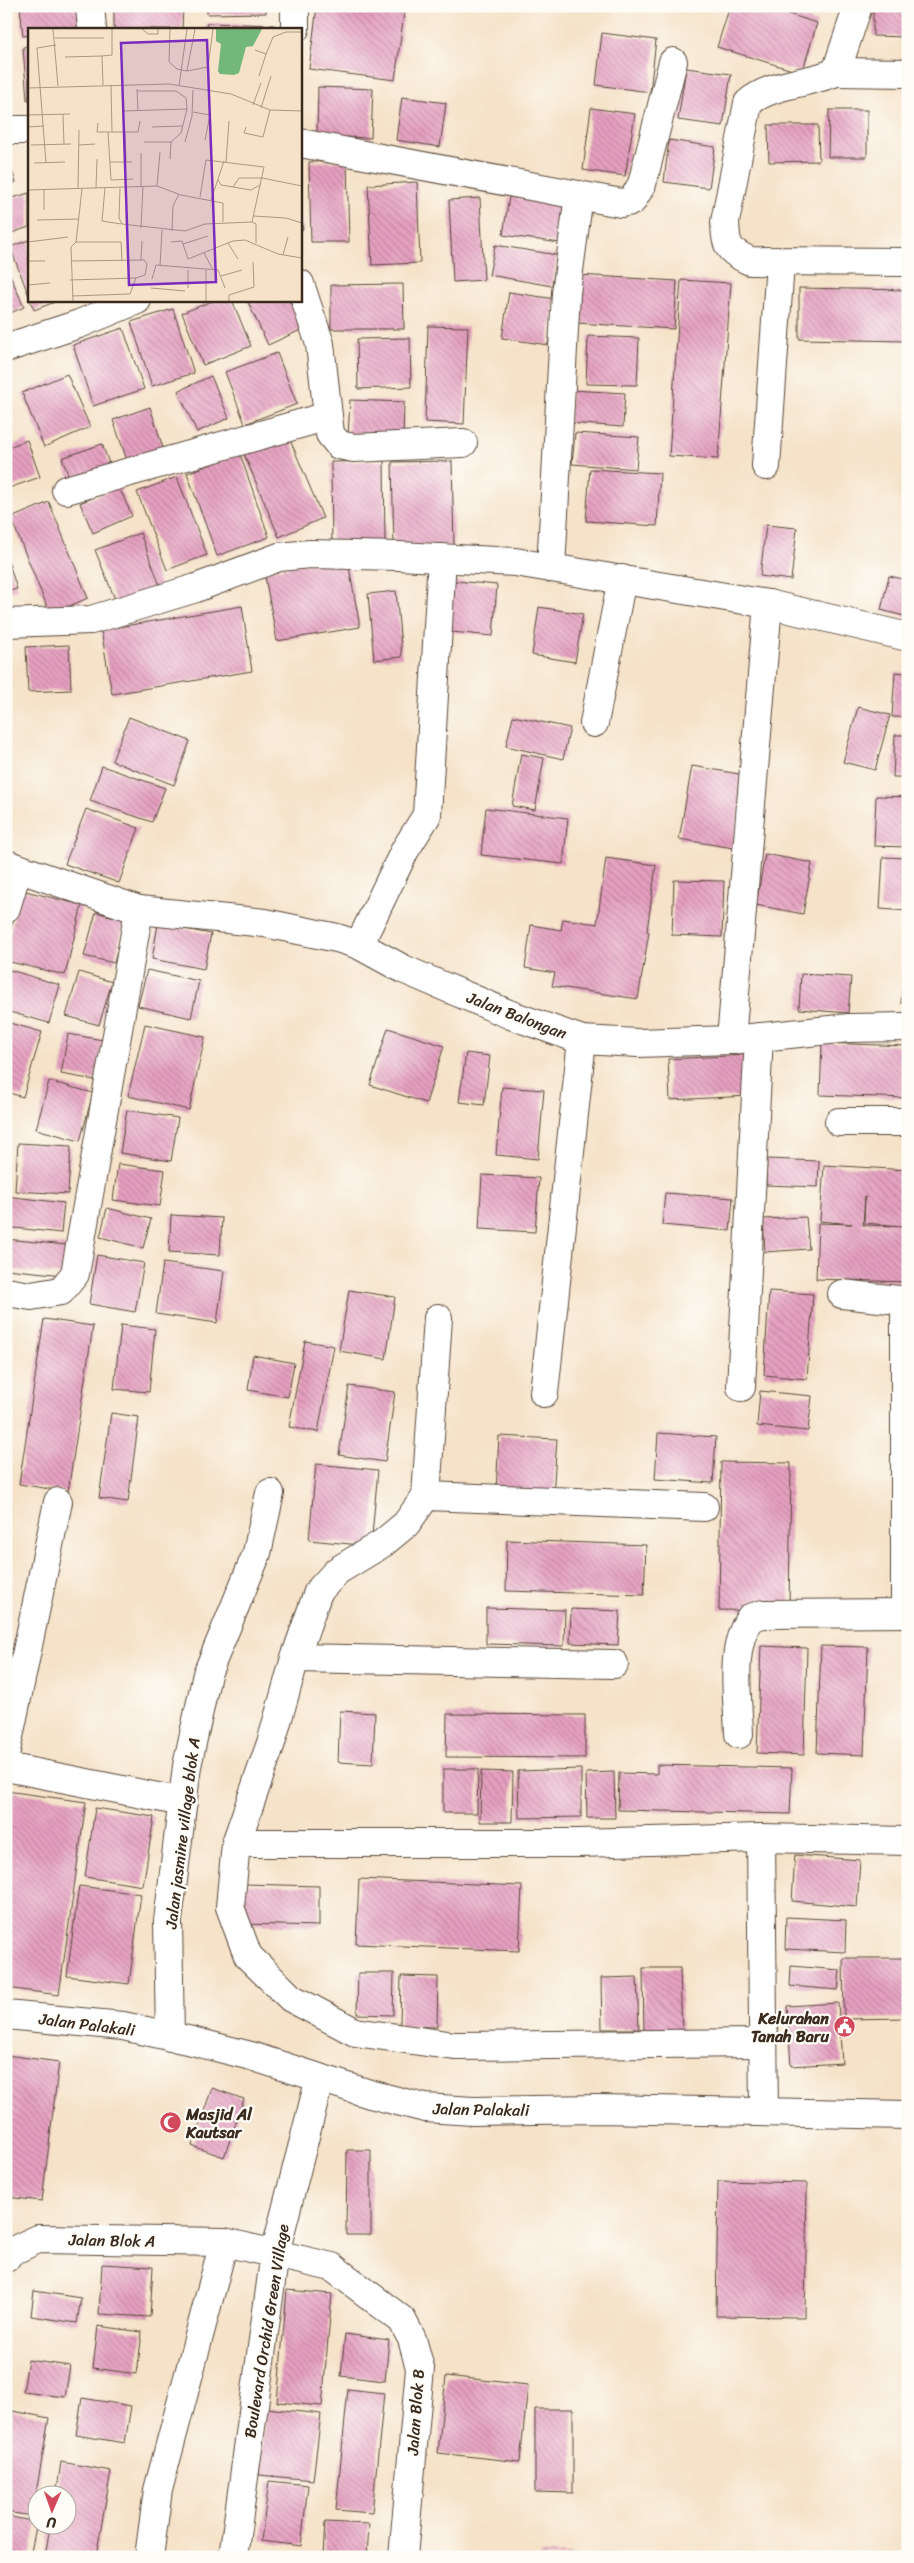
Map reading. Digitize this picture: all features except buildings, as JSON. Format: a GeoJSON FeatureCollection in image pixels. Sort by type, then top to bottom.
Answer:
{"type":"FeatureCollection","features":[{"type":"Feature","properties":{"kind":"street"},"geometry":{"type":"LineString","coordinates":[[90,6],[92,28]]}},
{"type":"Feature","properties":{"kind":"street"},"geometry":{"type":"LineString","coordinates":[[295,6],[295,28]]}},
{"type":"Feature","properties":{"kind":"street"},"geometry":{"type":"LineString","coordinates":[[836,72],[858,6]]}},
{"type":"Feature","properties":{"kind":"street"},"geometry":{"type":"LineString","coordinates":[[301,144],[621,203],[632,201],[642,184],[674,62]]}},
{"type":"Feature","properties":{"kind":"street"},"geometry":{"type":"LineString","coordinates":[[908,73],[836,72],[757,95],[748,103],[744,116],[725,222],[725,241],[732,252],[750,261],[908,262]]}},
{"type":"Feature","properties":{"kind":"street"},"geometry":{"type":"LineString","coordinates":[[551,568],[566,293],[579,195]]}},
{"type":"Feature","properties":{"kind":"street"},"geometry":{"type":"LineString","coordinates":[[766,466],[780,262]]}},
{"type":"Feature","properties":{"kind":"street"},"geometry":{"type":"LineString","coordinates":[[301,287],[320,344],[330,434],[339,445],[354,448],[462,443]]}},
{"type":"Feature","properties":{"kind":"street"},"geometry":{"type":"LineString","coordinates":[[6,348],[79,324],[108,305],[131,301]]}},
{"type":"Feature","properties":{"kind":"street"},"geometry":{"type":"LineString","coordinates":[[66,490],[328,416]]}},
{"type":"Feature","properties":{"kind":"street"},"geometry":{"type":"LineString","coordinates":[[6,623],[91,620],[196,588],[279,557],[310,554],[515,562],[768,604],[908,637]]}},
{"type":"Feature","properties":{"kind":"street"},"geometry":{"type":"LineString","coordinates":[[359,945],[406,850],[426,815],[442,558]]}},
{"type":"Feature","properties":{"kind":"street"},"geometry":{"type":"LineString","coordinates":[[594,724],[622,579]]}},
{"type":"Feature","properties":{"kind":"street"},"geometry":{"type":"LineString","coordinates":[[731,1040],[768,604]]}},
{"type":"Feature","properties":{"kind":"street"},"geometry":{"type":"LineString","coordinates":[[6,908],[12,866]]}},
{"type":"Feature","properties":{"kind":"street","name":"Jalan Balongan"},"geometry":{"type":"LineString","coordinates":[[12,866],[139,910],[265,923],[323,934],[359,945],[403,969],[511,1015],[582,1040],[638,1043],[731,1040],[849,1028],[908,1028]]}},
{"type":"Feature","properties":{"kind":"street"},"geometry":{"type":"LineString","coordinates":[[6,1292],[31,1296],[61,1291],[75,1274],[139,910]]}},
{"type":"Feature","properties":{"kind":"street"},"geometry":{"type":"LineString","coordinates":[[741,1386],[759,1037]]}},
{"type":"Feature","properties":{"kind":"street"},"geometry":{"type":"LineString","coordinates":[[544,1393],[582,1040]]}},
{"type":"Feature","properties":{"kind":"street"},"geometry":{"type":"LineString","coordinates":[[839,1122],[908,1122]]}},
{"type":"Feature","properties":{"kind":"street"},"geometry":{"type":"LineString","coordinates":[[738,1734],[737,1649],[744,1628],[750,1618],[763,1614],[906,1613],[906,1301],[842,1294]]}},
{"type":"Feature","properties":{"kind":"street"},"geometry":{"type":"LineString","coordinates":[[438,1318],[426,1496],[406,1524],[383,1543],[337,1571],[318,1592],[295,1658],[271,1743],[236,1843],[230,1907],[248,1956],[291,1998],[355,2032],[455,2046],[762,2043]]}},
{"type":"Feature","properties":{"kind":"street","name":"Jalan jasmine village blok A"},"geometry":{"type":"LineString","coordinates":[[170,2037],[168,1921],[187,1766],[207,1674],[257,1553],[270,1493]]}},
{"type":"Feature","properties":{"kind":"street"},"geometry":{"type":"LineString","coordinates":[[426,1496],[704,1507]]}},
{"type":"Feature","properties":{"kind":"street"},"geometry":{"type":"LineString","coordinates":[[6,1751],[58,1502]]}},
{"type":"Feature","properties":{"kind":"street"},"geometry":{"type":"LineString","coordinates":[[295,1658],[614,1664]]}},
{"type":"Feature","properties":{"kind":"street"},"geometry":{"type":"LineString","coordinates":[[6,1767],[183,1802]]}},
{"type":"Feature","properties":{"kind":"street"},"geometry":{"type":"LineString","coordinates":[[236,1843],[577,1843],[761,1838],[908,1841]]}},
{"type":"Feature","properties":{"kind":"street"},"geometry":{"type":"LineString","coordinates":[[761,1838],[764,2112]]}},
{"type":"Feature","properties":{"kind":"street","name":"Jalan Palakali"},"geometry":{"type":"LineString","coordinates":[[6,2015],[123,2026],[251,2056],[426,2108],[473,2111],[599,2109],[908,2115]]}},
{"type":"Feature","properties":{"kind":"street","name":"Boulevard Orchid Green Village"},"geometry":{"type":"LineString","coordinates":[[233,2557],[275,2253],[320,2078]]}},
{"type":"Feature","properties":{"kind":"street","name":"Jalan Blok A"},"geometry":{"type":"LineString","coordinates":[[6,2258],[10,2252],[38,2239],[224,2242]]}},
{"type":"Feature","properties":{"kind":"street"},"geometry":{"type":"LineString","coordinates":[[149,2557],[158,2490],[224,2242]]}},
{"type":"Feature","properties":{"kind":"street","name":"Jalan Blok B"},"geometry":{"type":"LineString","coordinates":[[224,2242],[332,2267],[402,2320],[412,2339],[420,2368],[403,2557]]}},
{"type":"Feature","properties":{"kind":"place","name":"Kelurahan Tanah Baru"},"geometry":{"type":"Point","coordinates":[845,2027]}},
{"type":"Feature","properties":{"kind":"place","name":"Masjid Al Kautsar"},"geometry":{"type":"Point","coordinates":[170,2123]}}]}
